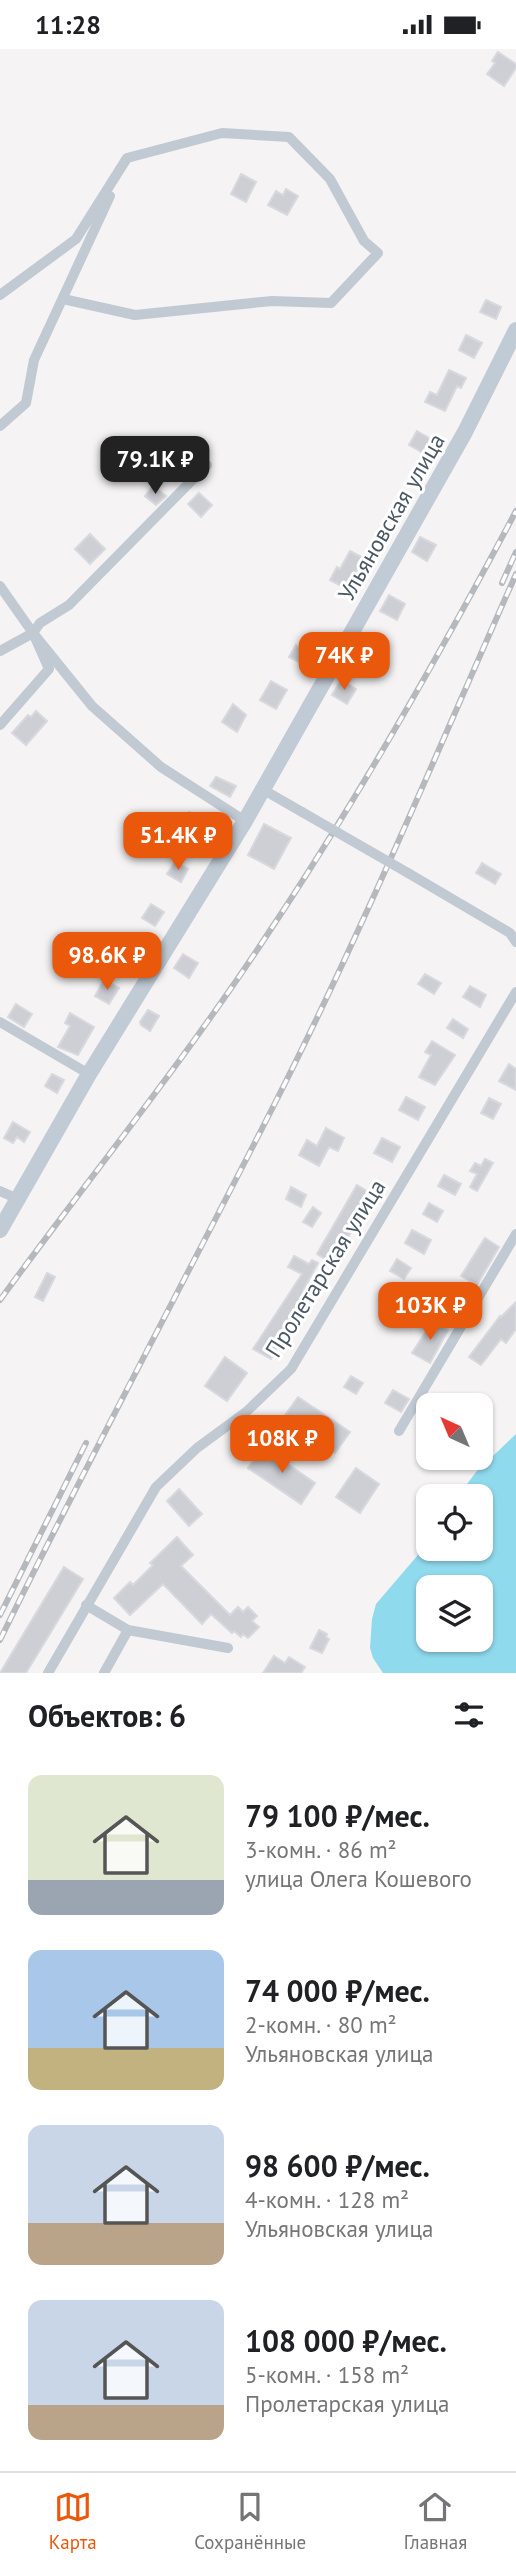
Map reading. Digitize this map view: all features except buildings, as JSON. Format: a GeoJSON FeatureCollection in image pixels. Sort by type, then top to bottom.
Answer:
{"type":"FeatureCollection","features":[{"type":"Feature","properties":{"kind":"main road","name":"Ульяновская улица"},"geometry":{"type":"LineString","coordinates":[[0,1230],[89,1074],[245,821],[465,432],[516,331]]}},
{"type":"Feature","properties":{"kind":"street"},"geometry":{"type":"LineString","coordinates":[[0,295],[76,239],[127,158],[222,133],[289,137],[330,179],[364,241],[378,253],[331,303],[272,301],[135,315],[63,299]]}},
{"type":"Feature","properties":{"kind":"street"},"geometry":{"type":"LineString","coordinates":[[0,426],[26,403],[34,361],[127,158]]}},
{"type":"Feature","properties":{"kind":"street"},"geometry":{"type":"LineString","coordinates":[[0,651],[33,633],[40,623],[69,605],[207,465]]}},
{"type":"Feature","properties":{"kind":"street"},"geometry":{"type":"LineString","coordinates":[[0,586],[33,633],[102,715],[161,767],[245,821]]}},
{"type":"Feature","properties":{"kind":"street"},"geometry":{"type":"LineString","coordinates":[[0,725],[49,669],[33,633]]}},
{"type":"Feature","properties":{"kind":"street"},"geometry":{"type":"LineString","coordinates":[[262,789],[510,933],[516,942]]}},
{"type":"Feature","properties":{"kind":"street","name":"Пролетарская улица"},"geometry":{"type":"LineString","coordinates":[[48,1673],[156,1487],[197,1448],[246,1412],[291,1369],[516,992]]}},
{"type":"Feature","properties":{"kind":"street"},"geometry":{"type":"LineString","coordinates":[[0,1023],[89,1074]]}},
{"type":"Feature","properties":{"kind":"street"},"geometry":{"type":"LineString","coordinates":[[0,1191],[18,1199]]}},
{"type":"Feature","properties":{"kind":"street"},"geometry":{"type":"LineString","coordinates":[[399,1431],[516,1234]]}},
{"type":"Feature","properties":{"kind":"street"},"geometry":{"type":"LineString","coordinates":[[86,1605],[128,1630],[228,1648]]}},
{"type":"Feature","properties":{"kind":"street"},"geometry":{"type":"LineString","coordinates":[[104,1673],[128,1630]]}},
{"type":"Feature","properties":{"kind":"water"},"geometry":{"type":"Polygon","coordinates":[[[516,1434],[516,1673],[383,1673],[370,1648],[376,1604],[416,1557],[416,1561],[493,1561],[493,1484],[467,1484],[478,1470],[494,1470],[494,1455],[516,1434]]]}},
{"type":"Feature","properties":{"kind":"railway"},"geometry":{"type":"LineString","coordinates":[[0,1300],[171,1072],[269,932],[398,725],[516,511]]}},
{"type":"Feature","properties":{"kind":"railway"},"geometry":{"type":"LineString","coordinates":[[502,583],[516,552]]}},
{"type":"Feature","properties":{"kind":"railway"},"geometry":{"type":"LineString","coordinates":[[0,1640],[240,1172],[338,974],[516,574]]}},
{"type":"Feature","properties":{"kind":"railway"},"geometry":{"type":"LineString","coordinates":[[0,1615],[86,1443]]}}]}
